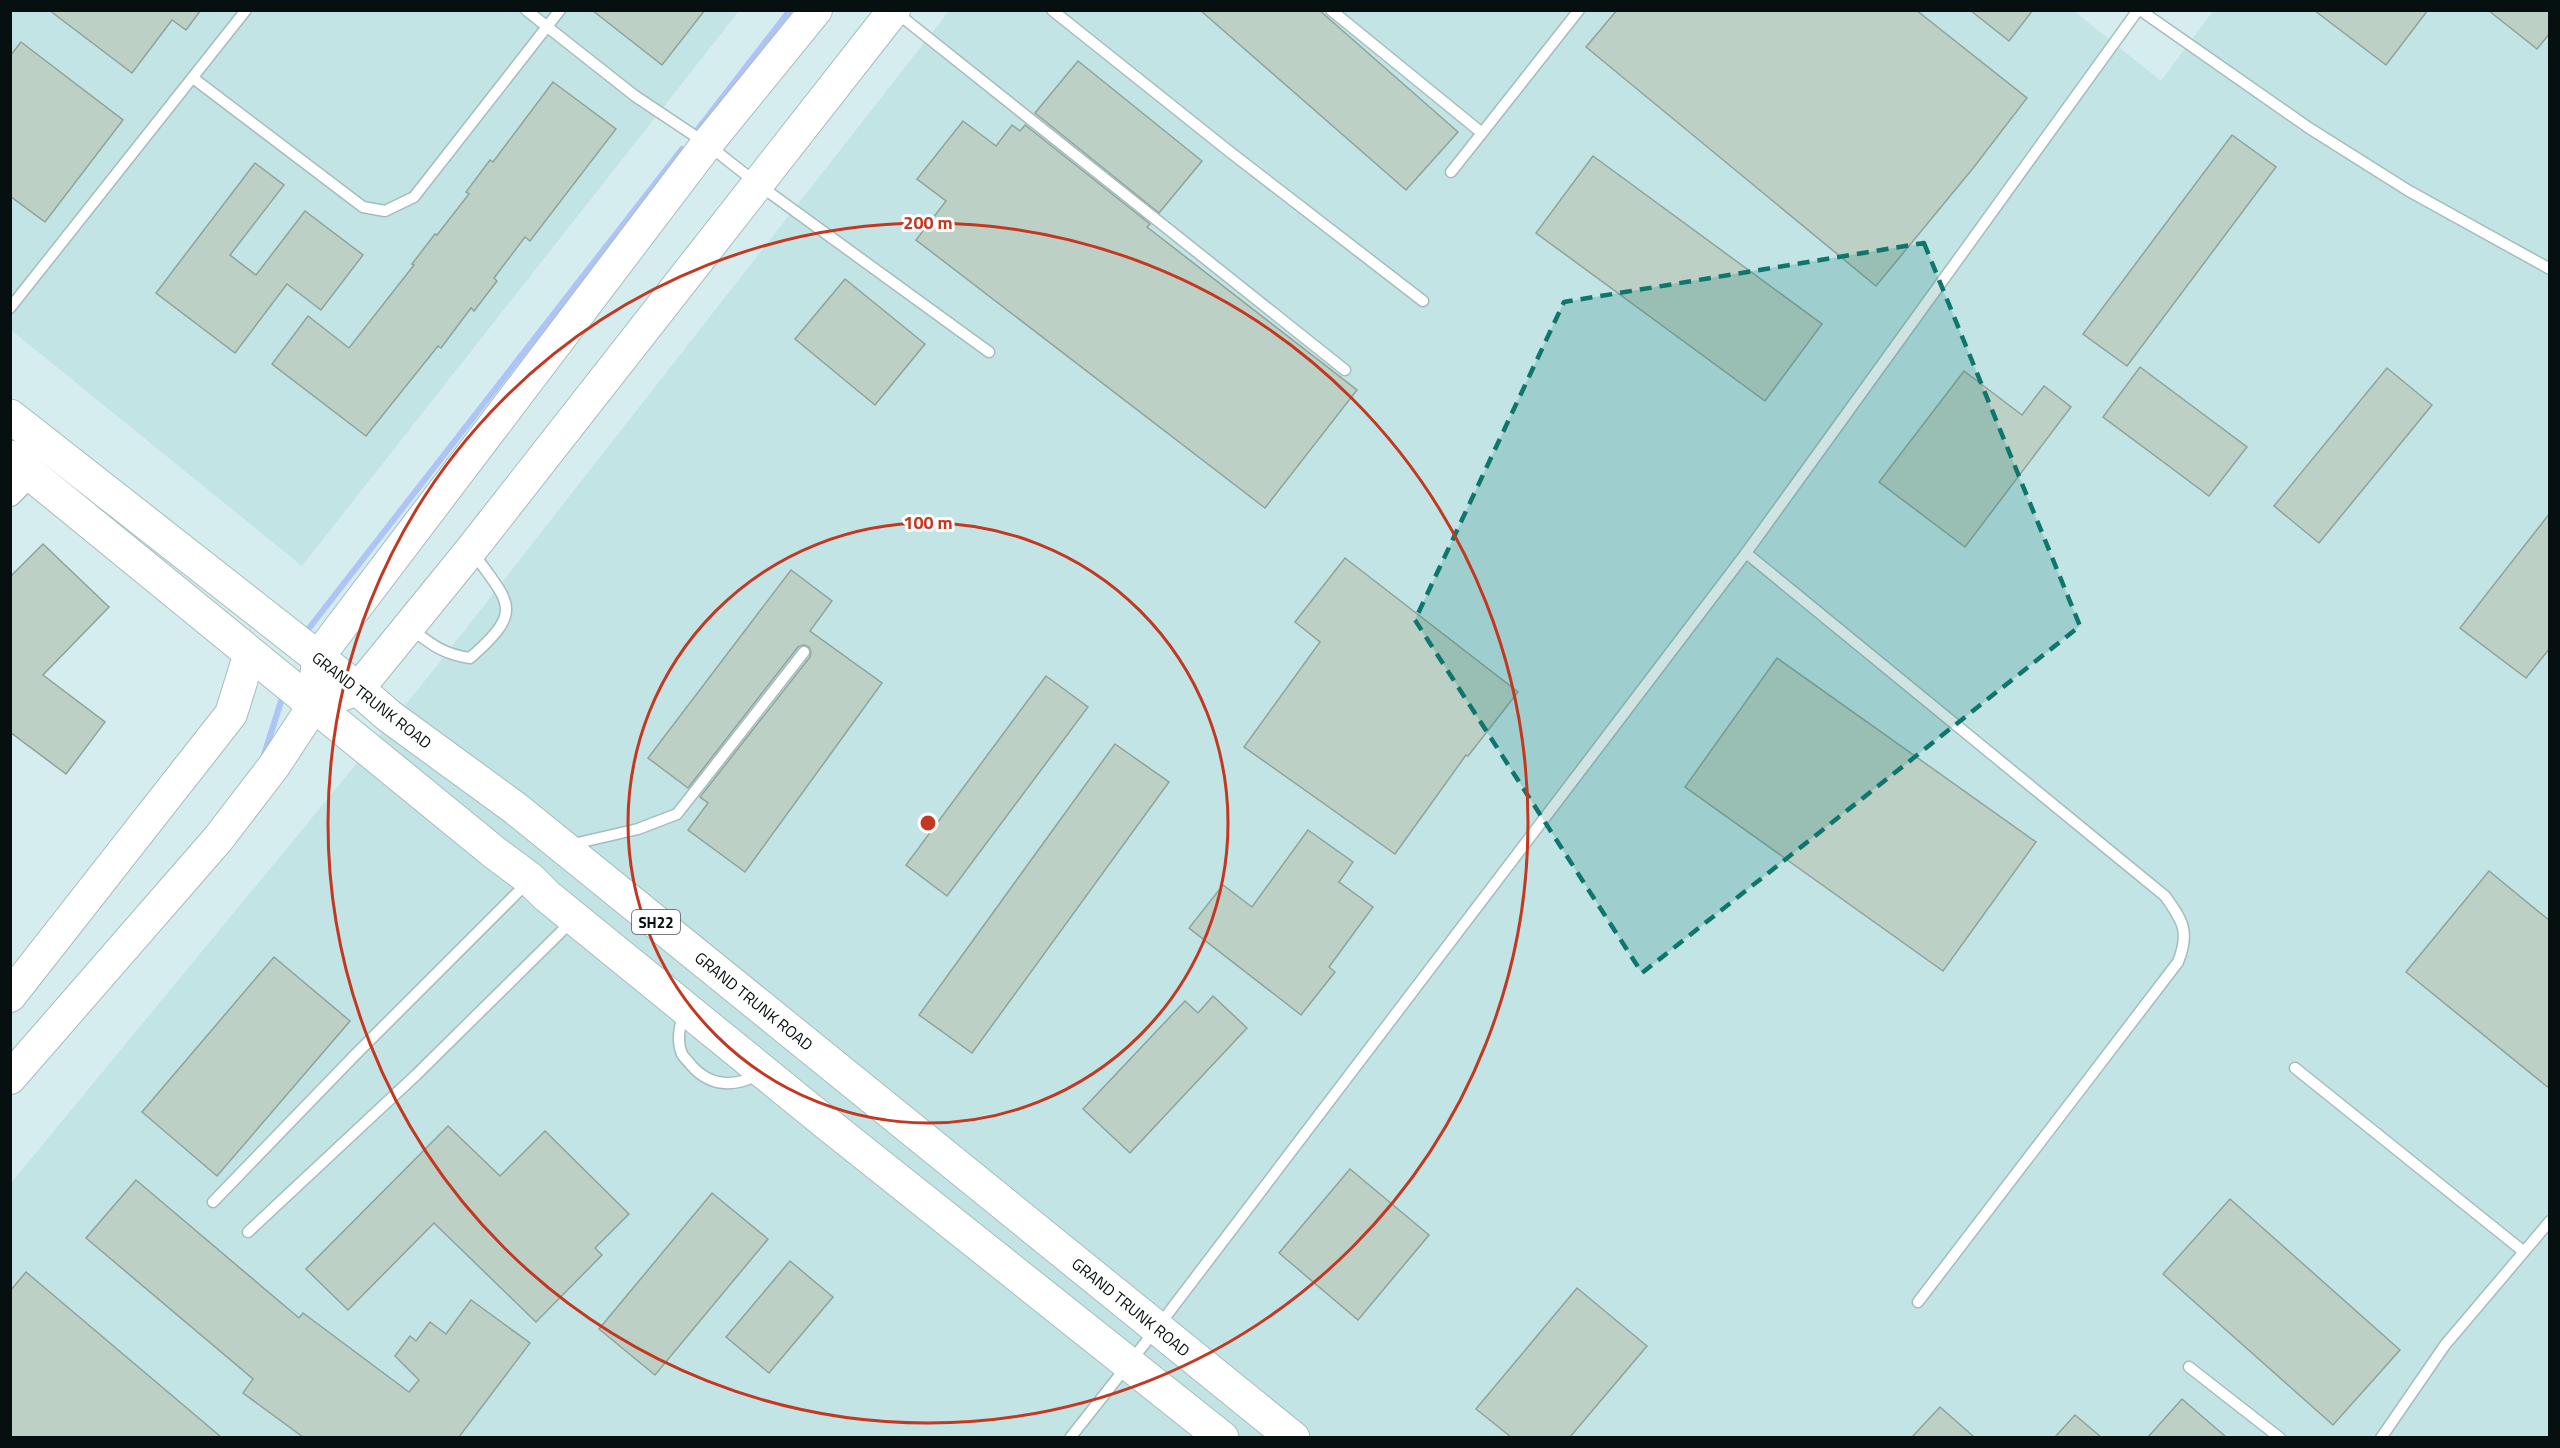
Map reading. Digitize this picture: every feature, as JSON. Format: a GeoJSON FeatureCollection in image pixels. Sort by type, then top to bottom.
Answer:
{"type":"FeatureCollection","features":[{"type":"Feature","properties":{"kind":"highway","name":"GRAND TRUNK ROAD"},"geometry":{"type":"LineString","coordinates":[[10,416],[318,657],[389,716],[563,846],[1293,1437]]}},
{"type":"Feature","properties":{"kind":"highway","name":"SH22"},"geometry":{"type":"LineString","coordinates":[[17,476],[250,653],[530,879],[574,918],[763,1072],[1222,1437]]}},
{"type":"Feature","properties":{"kind":"highway"},"geometry":{"type":"LineString","coordinates":[[677,1002],[701,958]]}},
{"type":"Feature","properties":{"kind":"highway"},"geometry":{"type":"LineString","coordinates":[[830,1126],[860,1087]]}},
{"type":"Feature","properties":{"kind":"street"},"geometry":{"type":"LineString","coordinates":[[10,1078],[218,839],[274,766],[314,705],[318,657],[707,144],[816,10]]}},
{"type":"Feature","properties":{"kind":"street"},"geometry":{"type":"LineString","coordinates":[[314,705],[358,689],[471,550],[894,11]]}},
{"type":"Feature","properties":{"kind":"street"},"geometry":{"type":"LineString","coordinates":[[10,996],[231,714],[250,653]]}},
{"type":"Feature","properties":{"kind":"lane"},"geometry":{"type":"LineString","coordinates":[[10,308],[246,10]]}},
{"type":"Feature","properties":{"kind":"lane"},"geometry":{"type":"LineString","coordinates":[[526,10],[635,96],[707,144],[759,185],[989,352]]}},
{"type":"Feature","properties":{"kind":"lane"},"geometry":{"type":"LineString","coordinates":[[193,78],[363,207],[385,211],[414,197],[560,10]]}},
{"type":"Feature","properties":{"kind":"lane"},"geometry":{"type":"LineString","coordinates":[[1052,10],[1239,159],[1423,301]]}},
{"type":"Feature","properties":{"kind":"lane"},"geometry":{"type":"LineString","coordinates":[[1330,10],[1482,133]]}},
{"type":"Feature","properties":{"kind":"lane"},"geometry":{"type":"LineString","coordinates":[[1451,172],[1579,10]]}},
{"type":"Feature","properties":{"kind":"lane"},"geometry":{"type":"LineString","coordinates":[[1070,1437],[1130,1364],[1746,553],[2139,10],[2309,128],[2399,184],[2550,269]]}},
{"type":"Feature","properties":{"kind":"lane"},"geometry":{"type":"LineString","coordinates":[[894,11],[1345,370]]}},
{"type":"Feature","properties":{"kind":"lane"},"geometry":{"type":"LineString","coordinates":[[408,627],[438,650],[470,658],[495,636],[507,616],[508,603],[471,550]]}},
{"type":"Feature","properties":{"kind":"lane"},"geometry":{"type":"LineString","coordinates":[[1746,553],[2165,896],[2178,914],[2185,932],[2184,947],[2178,962],[1918,1302]]}},
{"type":"Feature","properties":{"kind":"lane"},"geometry":{"type":"LineString","coordinates":[[563,846],[638,829],[677,814],[804,652]]}},
{"type":"Feature","properties":{"kind":"lane"},"geometry":{"type":"LineString","coordinates":[[213,1202],[530,879]]}},
{"type":"Feature","properties":{"kind":"lane"},"geometry":{"type":"LineString","coordinates":[[248,1232],[416,1075],[574,918]]}},
{"type":"Feature","properties":{"kind":"lane"},"geometry":{"type":"LineString","coordinates":[[2295,1068],[2523,1251]]}},
{"type":"Feature","properties":{"kind":"lane"},"geometry":{"type":"LineString","coordinates":[[2381,1437],[2445,1345],[2550,1221]]}},
{"type":"Feature","properties":{"kind":"lane"},"geometry":{"type":"LineString","coordinates":[[2189,1367],[2280,1437]]}},
{"type":"Feature","properties":{"kind":"highlighted area"},"geometry":{"type":"Polygon","coordinates":[[[1924,243],[2080,626],[1642,973],[1415,620],[1564,302],[1924,243]]]}},
{"type":"Feature","properties":{"kind":"shaded area"},"geometry":{"type":"Polygon","coordinates":[[[10,11],[739,11],[302,566],[11,330],[10,11]]]}},
{"type":"Feature","properties":{"kind":"shaded area"},"geometry":{"type":"Polygon","coordinates":[[[949,11],[2074,11],[2161,81],[2213,11],[2549,11],[2549,1437],[11,1438],[11,1183],[428,677],[949,11]]]}},
{"type":"Feature","properties":{"kind":"building"},"geometry":{"type":"Polygon","coordinates":[[[49,10],[201,10],[186,30],[172,20],[132,73],[49,10]]]}},
{"type":"Feature","properties":{"kind":"building"},"geometry":{"type":"Polygon","coordinates":[[[592,10],[705,10],[662,65],[592,10]]]}},
{"type":"Feature","properties":{"kind":"building"},"geometry":{"type":"Polygon","coordinates":[[[1200,10],[1319,10],[1458,132],[1406,190],[1200,10]]]}},
{"type":"Feature","properties":{"kind":"building"},"geometry":{"type":"Polygon","coordinates":[[[1617,10],[1916,10],[2027,98],[1974,167],[1876,286],[1586,47],[1617,10]]]}},
{"type":"Feature","properties":{"kind":"building"},"geometry":{"type":"Polygon","coordinates":[[[1970,10],[2033,10],[2009,41],[1970,10]]]}},
{"type":"Feature","properties":{"kind":"building"},"geometry":{"type":"Polygon","coordinates":[[[2314,10],[2428,10],[2386,65],[2314,10]]]}},
{"type":"Feature","properties":{"kind":"building"},"geometry":{"type":"Polygon","coordinates":[[[2488,10],[2550,10],[2550,33],[2537,49],[2488,10]]]}},
{"type":"Feature","properties":{"kind":"building"},"geometry":{"type":"Polygon","coordinates":[[[21,42],[123,120],[45,222],[10,196],[10,56],[21,42]]]}},
{"type":"Feature","properties":{"kind":"building"},"geometry":{"type":"Polygon","coordinates":[[[1078,61],[1202,161],[1159,213],[1035,113],[1078,61]]]}},
{"type":"Feature","properties":{"kind":"building"},"geometry":{"type":"Polygon","coordinates":[[[553,82],[616,129],[530,241],[525,237],[494,278],[497,281],[474,311],[471,308],[441,348],[438,346],[366,436],[272,364],[308,316],[349,348],[414,265],[412,264],[435,234],[437,235],[469,194],[466,192],[490,160],[493,162],[553,82]]]}},
{"type":"Feature","properties":{"kind":"building"},"geometry":{"type":"Polygon","coordinates":[[[963,121],[996,146],[1012,125],[1020,131],[1025,125],[1150,224],[1147,227],[1357,390],[1265,508],[916,240],[946,201],[917,179],[963,121]]]}},
{"type":"Feature","properties":{"kind":"building"},"geometry":{"type":"Polygon","coordinates":[[[2232,135],[2276,167],[2127,366],[2083,334],[2232,135]]]}},
{"type":"Feature","properties":{"kind":"building"},"geometry":{"type":"Polygon","coordinates":[[[1593,156],[1822,324],[1765,401],[1536,233],[1593,156]]]}},
{"type":"Feature","properties":{"kind":"building"},"geometry":{"type":"Polygon","coordinates":[[[255,163],[284,185],[230,255],[256,275],[305,211],[363,255],[321,310],[287,284],[235,353],[156,293],[255,163]]]}},
{"type":"Feature","properties":{"kind":"building"},"geometry":{"type":"Polygon","coordinates":[[[845,279],[925,344],[875,405],[795,339],[845,279]]]}},
{"type":"Feature","properties":{"kind":"building"},"geometry":{"type":"Polygon","coordinates":[[[2140,367],[2247,447],[2209,496],[2103,417],[2140,367]]]}},
{"type":"Feature","properties":{"kind":"building"},"geometry":{"type":"Polygon","coordinates":[[[2387,368],[2432,405],[2319,543],[2274,506],[2387,368]]]}},
{"type":"Feature","properties":{"kind":"building"},"geometry":{"type":"Polygon","coordinates":[[[1964,371],[2022,415],[2044,386],[2071,407],[1965,547],[1879,482],[1964,371]]]}},
{"type":"Feature","properties":{"kind":"building"},"geometry":{"type":"Polygon","coordinates":[[[2550,513],[2550,648],[2526,678],[2460,628],[2550,513]]]}},
{"type":"Feature","properties":{"kind":"building"},"geometry":{"type":"Polygon","coordinates":[[[43,544],[109,607],[43,675],[105,722],[66,774],[10,732],[10,577],[43,544]]]}},
{"type":"Feature","properties":{"kind":"building"},"geometry":{"type":"Polygon","coordinates":[[[1345,558],[1518,692],[1468,756],[1466,755],[1395,854],[1244,747],[1320,642],[1295,622],[1345,558]]]}},
{"type":"Feature","properties":{"kind":"building"},"geometry":{"type":"Polygon","coordinates":[[[791,570],[832,601],[810,631],[882,683],[745,872],[688,830],[708,803],[700,797],[810,657],[809,647],[804,645],[798,647],[688,788],[648,758],[791,570]]]}},
{"type":"Feature","properties":{"kind":"building"},"geometry":{"type":"Polygon","coordinates":[[[1777,658],[2036,842],[1943,971],[1685,787],[1777,658]]]}},
{"type":"Feature","properties":{"kind":"building"},"geometry":{"type":"Polygon","coordinates":[[[1046,676],[1088,707],[947,896],[906,865],[1046,676]]]}},
{"type":"Feature","properties":{"kind":"building"},"geometry":{"type":"Polygon","coordinates":[[[1115,744],[1169,782],[972,1053],[919,1015],[1115,744]]]}},
{"type":"Feature","properties":{"kind":"building"},"geometry":{"type":"Polygon","coordinates":[[[1308,830],[1353,862],[1339,882],[1373,907],[1329,967],[1335,972],[1301,1015],[1189,928],[1223,885],[1252,907],[1308,830]]]}},
{"type":"Feature","properties":{"kind":"building"},"geometry":{"type":"Polygon","coordinates":[[[2489,871],[2550,921],[2550,1089],[2406,972],[2489,871]]]}},
{"type":"Feature","properties":{"kind":"building"},"geometry":{"type":"Polygon","coordinates":[[[274,957],[350,1021],[217,1176],[142,1112],[274,957]]]}},
{"type":"Feature","properties":{"kind":"building"},"geometry":{"type":"Polygon","coordinates":[[[1213,996],[1247,1028],[1130,1153],[1083,1109],[1185,1001],[1198,1013],[1213,996]]]}},
{"type":"Feature","properties":{"kind":"building"},"geometry":{"type":"Polygon","coordinates":[[[448,1126],[500,1176],[545,1131],[629,1214],[595,1248],[602,1255],[536,1322],[434,1223],[348,1310],[306,1269],[448,1126]]]}},
{"type":"Feature","properties":{"kind":"building"},"geometry":{"type":"Polygon","coordinates":[[[1350,1169],[1429,1235],[1358,1320],[1279,1253],[1350,1169]]]}},
{"type":"Feature","properties":{"kind":"building"},"geometry":{"type":"Polygon","coordinates":[[[136,1180],[299,1318],[303,1313],[409,1392],[419,1380],[395,1356],[410,1336],[416,1341],[430,1322],[446,1334],[471,1300],[530,1343],[459,1437],[303,1437],[243,1393],[253,1379],[86,1238],[136,1180]]]}},
{"type":"Feature","properties":{"kind":"building"},"geometry":{"type":"Polygon","coordinates":[[[712,1193],[768,1239],[655,1375],[599,1329],[712,1193]]]}},
{"type":"Feature","properties":{"kind":"building"},"geometry":{"type":"Polygon","coordinates":[[[2230,1199],[2400,1350],[2333,1425],[2163,1274],[2230,1199]]]}},
{"type":"Feature","properties":{"kind":"building"},"geometry":{"type":"Polygon","coordinates":[[[790,1261],[833,1297],[769,1373],[726,1337],[790,1261]]]}},
{"type":"Feature","properties":{"kind":"building"},"geometry":{"type":"Polygon","coordinates":[[[26,1272],[221,1437],[10,1437],[10,1291],[26,1272]]]}},
{"type":"Feature","properties":{"kind":"building"},"geometry":{"type":"Polygon","coordinates":[[[1577,1288],[1647,1346],[1570,1437],[1511,1437],[1476,1409],[1577,1288]]]}},
{"type":"Feature","properties":{"kind":"building"},"geometry":{"type":"Polygon","coordinates":[[[2182,1399],[2226,1437],[2148,1437],[2182,1399]]]}},
{"type":"Feature","properties":{"kind":"building"},"geometry":{"type":"Polygon","coordinates":[[[1940,1407],[1974,1437],[1912,1437],[1940,1407]]]}},
{"type":"Feature","properties":{"kind":"building"},"geometry":{"type":"Polygon","coordinates":[[[2075,1415],[2101,1437],[2055,1437],[2075,1415]]]}},
{"type":"Feature","properties":{"kind":"waterway"},"geometry":{"type":"LineString","coordinates":[[698,129],[790,10]]}},
{"type":"Feature","properties":{"kind":"waterway"},"geometry":{"type":"LineString","coordinates":[[310,627],[682,149]]}},
{"type":"Feature","properties":{"kind":"waterway"},"geometry":{"type":"LineString","coordinates":[[263,758],[283,695]]}}]}
